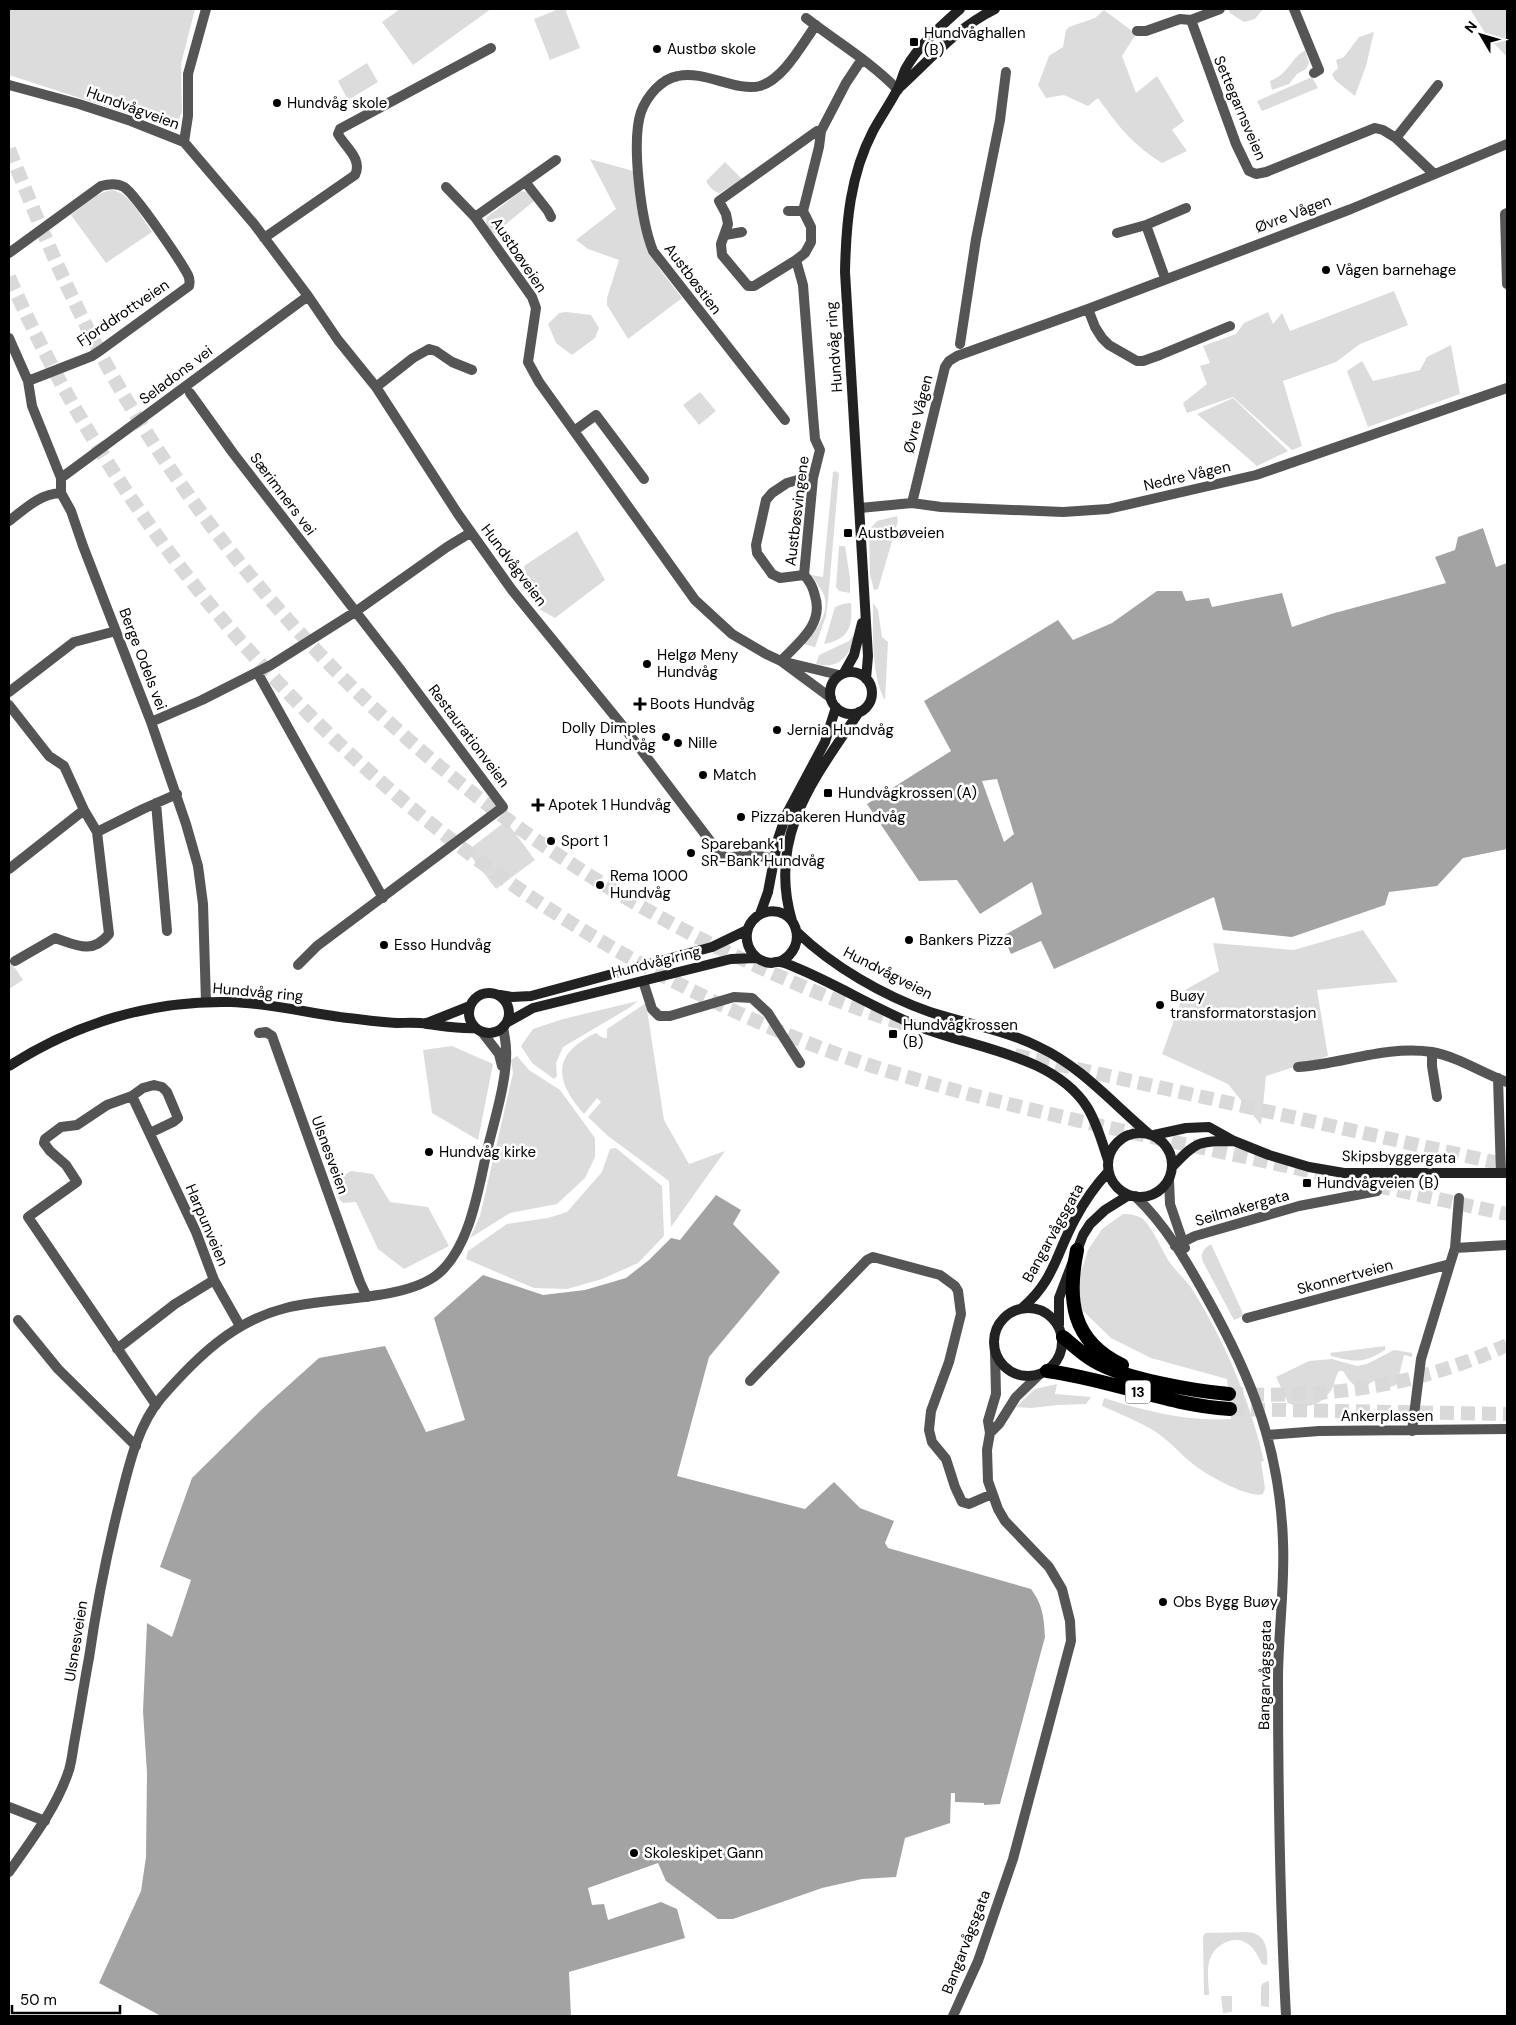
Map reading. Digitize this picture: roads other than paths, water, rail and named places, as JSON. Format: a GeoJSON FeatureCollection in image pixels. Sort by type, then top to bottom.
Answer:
{"type":"FeatureCollection","features":[{"type":"Feature","properties":{"kind":"highway","name":"13"},"geometry":{"type":"LineString","coordinates":[[1077,1250],[1071,1287],[1073,1304],[1080,1327],[1094,1347],[1136,1376]]}},
{"type":"Feature","properties":{"kind":"highway","name":"13"},"geometry":{"type":"LineString","coordinates":[[1061,1332],[1095,1362],[1136,1376],[1180,1387],[1229,1394]]}},
{"type":"Feature","properties":{"kind":"highway","name":"13"},"geometry":{"type":"LineString","coordinates":[[1044,1372],[1091,1378],[1180,1402],[1209,1408],[1230,1409]]}},
{"type":"Feature","properties":{"kind":"main road","name":"Hundvåg ring"},"geometry":{"type":"LineString","coordinates":[[866,679],[868,656],[846,304],[846,234],[850,197],[859,163],[873,131],[898,90],[906,68],[932,35],[960,9]]}},
{"type":"Feature","properties":{"kind":"main road","name":"Hundvåg ring"},"geometry":{"type":"LineString","coordinates":[[898,90],[942,45],[976,18],[995,9]]}},
{"type":"Feature","properties":{"kind":"main road","name":"Hundvåg ring"},"geometry":{"type":"LineString","coordinates":[[842,674],[854,655],[864,612]]}},
{"type":"Feature","properties":{"kind":"main road"},"geometry":{"type":"LineString","coordinates":[[760,914],[770,885],[774,859],[786,815],[825,742],[833,703],[832,686],[842,674],[858,674],[866,679],[871,688],[871,698],[867,706],[859,712],[807,792],[790,833],[784,882],[787,904],[797,932],[796,947],[792,954],[779,962],[772,963],[757,958],[748,945],[748,930],[754,918],[766,912],[780,913],[792,921]]}},
{"type":"Feature","properties":{"kind":"main road"},"geometry":{"type":"LineString","coordinates":[[833,703],[847,713],[859,712]]}},
{"type":"Feature","properties":{"kind":"main road","name":"Hundvåg ring"},"geometry":{"type":"LineString","coordinates":[[500,995],[512,998],[531,996],[712,947],[748,930]]}},
{"type":"Feature","properties":{"kind":"main road","name":"Hundvågveien"},"geometry":{"type":"LineString","coordinates":[[797,932],[829,959],[902,1000],[928,1011],[1009,1035],[1055,1055],[1081,1073],[1113,1104],[1151,1134]]}},
{"type":"Feature","properties":{"kind":"main road","name":"Hundvåg ring"},"geometry":{"type":"LineString","coordinates":[[506,1024],[533,1008],[731,959],[757,958]]}},
{"type":"Feature","properties":{"kind":"main road"},"geometry":{"type":"LineString","coordinates":[[779,962],[816,976],[919,1027],[1013,1056],[1042,1069],[1068,1088],[1086,1105],[1108,1160]]}},
{"type":"Feature","properties":{"kind":"main road"},"geometry":{"type":"LineString","coordinates":[[484,993],[500,995],[505,999],[510,1009],[506,1024],[494,1032],[479,1030],[470,1018],[470,1006],[475,998],[484,993]]}},
{"type":"Feature","properties":{"kind":"main road","name":"Hundvåg ring"},"geometry":{"type":"LineString","coordinates":[[9,1066],[67,1034],[111,1017],[166,1004],[206,1002],[259,1004],[376,1021],[479,1030]]}},
{"type":"Feature","properties":{"kind":"main road","name":"Hundvåg ring"},"geometry":{"type":"LineString","coordinates":[[427,1024],[470,1006]]}},
{"type":"Feature","properties":{"kind":"main road","name":"Skipsbyggergata"},"geometry":{"type":"LineString","coordinates":[[1151,1134],[1202,1126],[1209,1127],[1234,1141],[1292,1162],[1344,1172],[1373,1174],[1504,1173]]}},
{"type":"Feature","properties":{"kind":"main road"},"geometry":{"type":"LineString","coordinates":[[1138,1132],[1151,1134],[1166,1146],[1171,1156],[1172,1166],[1169,1179],[1155,1193],[1145,1196],[1132,1196],[1117,1187],[1108,1172],[1108,1160],[1111,1150],[1118,1141],[1127,1135],[1138,1132]]}},
{"type":"Feature","properties":{"kind":"main road","name":"Skipsbyggergata"},"geometry":{"type":"LineString","coordinates":[[1172,1166],[1191,1147],[1204,1141],[1234,1141]]}},
{"type":"Feature","properties":{"kind":"main road","name":"Bangarvågsgata"},"geometry":{"type":"LineString","coordinates":[[1022,1308],[1044,1285],[1075,1219],[1098,1183],[1108,1172]]}},
{"type":"Feature","properties":{"kind":"main road","name":"Bangarvågsgata"},"geometry":{"type":"LineString","coordinates":[[1061,1332],[1059,1298],[1083,1235],[1097,1217],[1114,1204],[1132,1196]]}},
{"type":"Feature","properties":{"kind":"main road"},"geometry":{"type":"LineString","coordinates":[[1022,1308],[1034,1308],[1045,1312],[1054,1319],[1061,1332],[1059,1357],[1044,1372],[1029,1376],[1013,1373],[1000,1362],[995,1353],[994,1341],[996,1330],[1002,1319],[1011,1312],[1022,1308]]}},
{"type":"Feature","properties":{"kind":"street"},"geometry":{"type":"LineString","coordinates":[[184,142],[188,116],[188,74],[206,9]]}},
{"type":"Feature","properties":{"kind":"street"},"geometry":{"type":"LineString","coordinates":[[1137,31],[1146,31],[1180,19],[1191,20],[1220,9]]}},
{"type":"Feature","properties":{"kind":"street"},"geometry":{"type":"LineString","coordinates":[[1294,9],[1319,70],[1314,73]]}},
{"type":"Feature","properties":{"kind":"street"},"geometry":{"type":"LineString","coordinates":[[806,18],[844,44],[898,90]]}},
{"type":"Feature","properties":{"kind":"street","name":"Settegarnsveien"},"geometry":{"type":"LineString","coordinates":[[1191,20],[1236,144],[1248,171],[1256,174],[1266,172],[1375,128],[1383,130],[1396,138],[1433,173]]}},
{"type":"Feature","properties":{"kind":"street","name":"Austbøstien"},"geometry":{"type":"LineString","coordinates":[[785,420],[653,251],[648,236],[637,166],[640,118],[645,104],[653,92],[665,81],[676,76],[690,74],[745,86],[760,86],[773,80],[785,68],[816,26]]}},
{"type":"Feature","properties":{"kind":"street"},"geometry":{"type":"LineString","coordinates":[[264,238],[355,175],[357,162],[338,134],[340,129],[491,48]]}},
{"type":"Feature","properties":{"kind":"street"},"geometry":{"type":"LineString","coordinates":[[821,131],[816,131],[719,201],[726,214],[728,224],[720,248],[722,255],[748,286],[754,286],[796,260],[805,253],[811,242],[811,228],[803,211],[819,147],[821,131],[846,83],[862,59]]}},
{"type":"Feature","properties":{"kind":"street"},"geometry":{"type":"LineString","coordinates":[[960,344],[976,238],[998,128],[1006,72]]}},
{"type":"Feature","properties":{"kind":"street","name":"Hundvågveien"},"geometry":{"type":"LineString","coordinates":[[9,85],[79,104],[131,121],[184,142],[243,210],[308,296],[338,340],[376,387],[470,533],[512,590],[626,730],[722,856],[727,858],[751,854],[774,859]]}},
{"type":"Feature","properties":{"kind":"street"},"geometry":{"type":"LineString","coordinates":[[1396,138],[1438,86]]}},
{"type":"Feature","properties":{"kind":"street","name":"Øvre Vågen"},"geometry":{"type":"LineString","coordinates":[[912,503],[937,397],[945,368],[950,361],[964,353],[1088,309],[1165,278],[1351,209],[1433,173],[1507,144]]}},
{"type":"Feature","properties":{"kind":"street","name":"Austbøveien"},"geometry":{"type":"LineString","coordinates":[[476,217],[556,160]]}},
{"type":"Feature","properties":{"kind":"street"},"geometry":{"type":"LineString","coordinates":[[526,182],[551,217]]}},
{"type":"Feature","properties":{"kind":"street","name":"Fjorddrottveien"},"geometry":{"type":"LineString","coordinates":[[9,253],[101,186],[116,184],[124,187],[146,212],[179,260],[190,280],[190,286],[92,356],[28,381]]}},
{"type":"Feature","properties":{"kind":"street","name":"Austbøveien"},"geometry":{"type":"LineString","coordinates":[[446,187],[476,217],[532,297],[536,308],[528,353],[529,366],[695,600],[732,634],[766,654],[781,661],[842,674]]}},
{"type":"Feature","properties":{"kind":"street"},"geometry":{"type":"LineString","coordinates":[[1117,233],[1146,225],[1186,208]]}},
{"type":"Feature","properties":{"kind":"street"},"geometry":{"type":"LineString","coordinates":[[788,211],[803,211]]}},
{"type":"Feature","properties":{"kind":"street"},"geometry":{"type":"LineString","coordinates":[[1507,213],[1505,214],[1507,284]]}},
{"type":"Feature","properties":{"kind":"street"},"geometry":{"type":"LineString","coordinates":[[1146,225],[1165,278]]}},
{"type":"Feature","properties":{"kind":"street"},"geometry":{"type":"LineString","coordinates":[[725,235],[742,232]]}},
{"type":"Feature","properties":{"kind":"street","name":"Austbøsvingene"},"geometry":{"type":"LineString","coordinates":[[781,661],[812,627],[818,613],[818,605],[810,581],[804,575],[813,478],[820,450],[815,439],[803,285],[796,260]]}},
{"type":"Feature","properties":{"kind":"street","name":"Seladons vei"},"geometry":{"type":"LineString","coordinates":[[61,478],[308,296]]}},
{"type":"Feature","properties":{"kind":"street"},"geometry":{"type":"LineString","coordinates":[[1088,309],[1095,327],[1105,342],[1137,361],[1143,361],[1160,355],[1230,326]]}},
{"type":"Feature","properties":{"kind":"street","name":"Berge Odels vei"},"geometry":{"type":"LineString","coordinates":[[9,338],[28,381],[32,406],[61,478],[61,493],[71,511],[177,794],[198,866],[205,925],[206,1002]]}},
{"type":"Feature","properties":{"kind":"street"},"geometry":{"type":"LineString","coordinates":[[376,387],[413,358],[429,350],[436,350],[452,362],[472,370]]}},
{"type":"Feature","properties":{"kind":"street","name":"Nedre Vågen"},"geometry":{"type":"LineString","coordinates":[[860,508],[912,503],[941,507],[1063,512],[1124,506],[1256,475],[1507,388]]}},
{"type":"Feature","properties":{"kind":"street","name":"Særimners vei"},"geometry":{"type":"LineString","coordinates":[[190,393],[233,453],[355,612]]}},
{"type":"Feature","properties":{"kind":"street"},"geometry":{"type":"LineString","coordinates":[[574,431],[596,414],[644,479]]}},
{"type":"Feature","properties":{"kind":"street"},"geometry":{"type":"LineString","coordinates":[[804,575],[780,578],[772,574],[757,553],[756,545],[766,500],[772,493],[788,483],[813,478]]}},
{"type":"Feature","properties":{"kind":"street"},"geometry":{"type":"LineString","coordinates":[[9,521],[41,497],[52,493],[61,493]]}},
{"type":"Feature","properties":{"kind":"street"},"geometry":{"type":"LineString","coordinates":[[151,722],[202,700],[257,672],[355,612],[470,533]]}},
{"type":"Feature","properties":{"kind":"street","name":"Restaurationveien"},"geometry":{"type":"LineString","coordinates":[[298,965],[313,950],[503,807],[355,612]]}},
{"type":"Feature","properties":{"kind":"street"},"geometry":{"type":"LineString","coordinates":[[9,692],[74,642],[116,632]]}},
{"type":"Feature","properties":{"kind":"street","name":"Austbøveien"},"geometry":{"type":"LineString","coordinates":[[781,661],[833,703]]}},
{"type":"Feature","properties":{"kind":"street"},"geometry":{"type":"LineString","coordinates":[[257,672],[383,898]]}},
{"type":"Feature","properties":{"kind":"street"},"geometry":{"type":"LineString","coordinates":[[9,705],[49,756],[64,766],[84,810],[97,832],[109,934],[98,944],[84,948],[54,938],[15,961]]}},
{"type":"Feature","properties":{"kind":"street"},"geometry":{"type":"LineString","coordinates":[[97,832],[177,794]]}},
{"type":"Feature","properties":{"kind":"street"},"geometry":{"type":"LineString","coordinates":[[156,804],[167,931]]}},
{"type":"Feature","properties":{"kind":"street"},"geometry":{"type":"LineString","coordinates":[[9,869],[84,810]]}},
{"type":"Feature","properties":{"kind":"street"},"geometry":{"type":"LineString","coordinates":[[643,981],[652,1009],[659,1016],[666,1017],[734,997],[752,998],[768,1012],[800,1063]]}},
{"type":"Feature","properties":{"kind":"street","name":"Ulsnesveien"},"geometry":{"type":"LineString","coordinates":[[9,1872],[46,1820],[69,1770],[100,1584],[126,1478],[147,1419],[195,1362],[219,1340],[240,1326],[268,1313],[288,1307],[367,1297],[413,1287],[426,1282],[437,1274],[455,1255],[478,1194],[504,1074],[506,1024]]}},
{"type":"Feature","properties":{"kind":"street"},"geometry":{"type":"LineString","coordinates":[[479,1030],[499,1054],[504,1074]]}},
{"type":"Feature","properties":{"kind":"street","name":"Ulsnesveien"},"geometry":{"type":"LineString","coordinates":[[259,1033],[266,1032],[272,1036],[367,1297]]}},
{"type":"Feature","properties":{"kind":"street"},"geometry":{"type":"LineString","coordinates":[[1298,1067],[1379,1054],[1409,1051],[1432,1052],[1472,1065],[1503,1080],[1504,1173]]}},
{"type":"Feature","properties":{"kind":"street"},"geometry":{"type":"LineString","coordinates":[[1432,1052],[1432,1066],[1438,1097]]}},
{"type":"Feature","properties":{"kind":"street"},"geometry":{"type":"LineString","coordinates":[[150,1133],[178,1118],[167,1092],[162,1087],[143,1088],[132,1096],[107,1105],[77,1125],[62,1127],[45,1139],[44,1143],[66,1165],[77,1182],[28,1217],[156,1406]]}},
{"type":"Feature","properties":{"kind":"street","name":"Harpunveien"},"geometry":{"type":"LineString","coordinates":[[132,1096],[196,1232],[214,1280],[240,1326]]}},
{"type":"Feature","properties":{"kind":"street","name":"Bangarvågsgata"},"geometry":{"type":"LineString","coordinates":[[1169,1179],[1170,1204],[1179,1244],[1241,1361],[1259,1406],[1274,1463],[1283,1540],[1284,1580],[1278,1678],[1282,1918],[1286,2016]]}},
{"type":"Feature","properties":{"kind":"street","name":"Seilmakergata"},"geometry":{"type":"LineString","coordinates":[[1179,1244],[1207,1233],[1299,1206],[1377,1191]]}},
{"type":"Feature","properties":{"kind":"street","name":"Bangarvågsgata"},"geometry":{"type":"LineString","coordinates":[[1132,1196],[1150,1210],[1179,1244]]}},
{"type":"Feature","properties":{"kind":"street"},"geometry":{"type":"LineString","coordinates":[[1412,1431],[1421,1359],[1455,1248],[1460,1198]]}},
{"type":"Feature","properties":{"kind":"street"},"geometry":{"type":"LineString","coordinates":[[1455,1248],[1507,1245]]}},
{"type":"Feature","properties":{"kind":"street"},"geometry":{"type":"LineString","coordinates":[[750,1381],[867,1260],[873,1257],[940,1275],[955,1286],[958,1291],[961,1314],[949,1362],[931,1411],[929,1430],[932,1442],[946,1459],[962,1502],[969,1504],[992,1494]]}},
{"type":"Feature","properties":{"kind":"street","name":"Skonnertveien"},"geometry":{"type":"LineString","coordinates":[[1247,1318],[1450,1264]]}},
{"type":"Feature","properties":{"kind":"street"},"geometry":{"type":"LineString","coordinates":[[116,1349],[176,1304],[214,1280]]}},
{"type":"Feature","properties":{"kind":"street"},"geometry":{"type":"LineString","coordinates":[[18,1320],[58,1369],[136,1446]]}},
{"type":"Feature","properties":{"kind":"street","name":"Bangarvågsgata"},"geometry":{"type":"LineString","coordinates":[[953,2016],[978,1961],[1013,1859],[1071,1641],[1070,1621],[1062,1589],[1049,1567],[1005,1521],[992,1494],[987,1466],[987,1450],[990,1433],[988,1422],[996,1394],[995,1353]]}},
{"type":"Feature","properties":{"kind":"street","name":"Bangarvågsgata"},"geometry":{"type":"LineString","coordinates":[[990,1433],[1016,1397],[1044,1372]]}},
{"type":"Feature","properties":{"kind":"street","name":"Ankerplassen"},"geometry":{"type":"LineString","coordinates":[[1268,1435],[1319,1431],[1507,1429]]}},
{"type":"Feature","properties":{"kind":"street"},"geometry":{"type":"LineString","coordinates":[[9,1807],[46,1820]]}},
{"type":"Feature","properties":{"kind":"tunnel"},"geometry":{"type":"LineString","coordinates":[[9,149],[82,318],[116,383],[189,496],[249,575],[314,648],[384,717],[458,781],[536,840],[619,893],[705,941],[755,965],[831,998],[910,1026]]}},
{"type":"Feature","properties":{"kind":"tunnel"},"geometry":{"type":"LineString","coordinates":[[9,277],[64,389],[129,495],[203,596],[285,690],[375,776],[471,855],[574,925],[683,986],[729,1009],[800,1040],[872,1066],[983,1098],[1058,1116],[1507,1214]]}},
{"type":"Feature","properties":{"kind":"tunnel"},"geometry":{"type":"LineString","coordinates":[[1015,1055],[1507,1165]]}},
{"type":"Feature","properties":{"kind":"tunnel"},"geometry":{"type":"LineString","coordinates":[[1229,1394],[1302,1394],[1371,1387],[1439,1371],[1507,1345]]}},
{"type":"Feature","properties":{"kind":"tunnel"},"geometry":{"type":"LineString","coordinates":[[1230,1409],[1507,1414]]}},
{"type":"Feature","properties":{"kind":"place","name":"Hundvåghallen (B)"},"geometry":{"type":"Point","coordinates":[914,42]}},
{"type":"Feature","properties":{"kind":"place","name":"Austbø skole"},"geometry":{"type":"Point","coordinates":[657,49]}},
{"type":"Feature","properties":{"kind":"place","name":"Hundvåg skole"},"geometry":{"type":"Point","coordinates":[277,103]}},
{"type":"Feature","properties":{"kind":"place","name":"Vågen barnehage"},"geometry":{"type":"Point","coordinates":[1326,270]}},
{"type":"Feature","properties":{"kind":"place","name":"Austbøveien"},"geometry":{"type":"Point","coordinates":[848,533]}},
{"type":"Feature","properties":{"kind":"place","name":"Helgø Meny Hundvåg"},"geometry":{"type":"Point","coordinates":[647,664]}},
{"type":"Feature","properties":{"kind":"place","name":"Boots Hundvåg"},"geometry":{"type":"Point","coordinates":[640,704]}},
{"type":"Feature","properties":{"kind":"place","name":"Jernia Hundvåg"},"geometry":{"type":"Point","coordinates":[777,730]}},
{"type":"Feature","properties":{"kind":"place","name":"Dolly Dimples Hundvåg"},"geometry":{"type":"Point","coordinates":[666,737]}},
{"type":"Feature","properties":{"kind":"place","name":"Nille"},"geometry":{"type":"Point","coordinates":[678,743]}},
{"type":"Feature","properties":{"kind":"place","name":"Match"},"geometry":{"type":"Point","coordinates":[703,775]}},
{"type":"Feature","properties":{"kind":"place","name":"Hundvågkrossen (A)"},"geometry":{"type":"Point","coordinates":[828,793]}},
{"type":"Feature","properties":{"kind":"place","name":"Apotek 1 Hundvåg"},"geometry":{"type":"Point","coordinates":[538,805]}},
{"type":"Feature","properties":{"kind":"place","name":"Pizzabakeren Hundvåg"},"geometry":{"type":"Point","coordinates":[741,817]}},
{"type":"Feature","properties":{"kind":"place","name":"Sport 1"},"geometry":{"type":"Point","coordinates":[551,841]}},
{"type":"Feature","properties":{"kind":"place","name":"Sparebank 1 SR-Bank Hundvåg"},"geometry":{"type":"Point","coordinates":[691,853]}},
{"type":"Feature","properties":{"kind":"place","name":"Rema 1000 Hundvåg"},"geometry":{"type":"Point","coordinates":[600,885]}},
{"type":"Feature","properties":{"kind":"place","name":"Bankers Pizza"},"geometry":{"type":"Point","coordinates":[909,940]}},
{"type":"Feature","properties":{"kind":"place","name":"Esso Hundvåg"},"geometry":{"type":"Point","coordinates":[384,945]}},
{"type":"Feature","properties":{"kind":"place","name":"Buøy transformatorstasjon"},"geometry":{"type":"Point","coordinates":[1160,1005]}},
{"type":"Feature","properties":{"kind":"place","name":"Hundvågkrossen (B)"},"geometry":{"type":"Point","coordinates":[893,1034]}},
{"type":"Feature","properties":{"kind":"place","name":"Hundvåg kirke"},"geometry":{"type":"Point","coordinates":[429,1152]}},
{"type":"Feature","properties":{"kind":"place","name":"Hundvågveien (B)"},"geometry":{"type":"Point","coordinates":[1307,1183]}},
{"type":"Feature","properties":{"kind":"place","name":"Obs Bygg Buøy"},"geometry":{"type":"Point","coordinates":[1163,1602]}},
{"type":"Feature","properties":{"kind":"place","name":"Skoleskipet Gann"},"geometry":{"type":"Point","coordinates":[634,1853]}}]}
